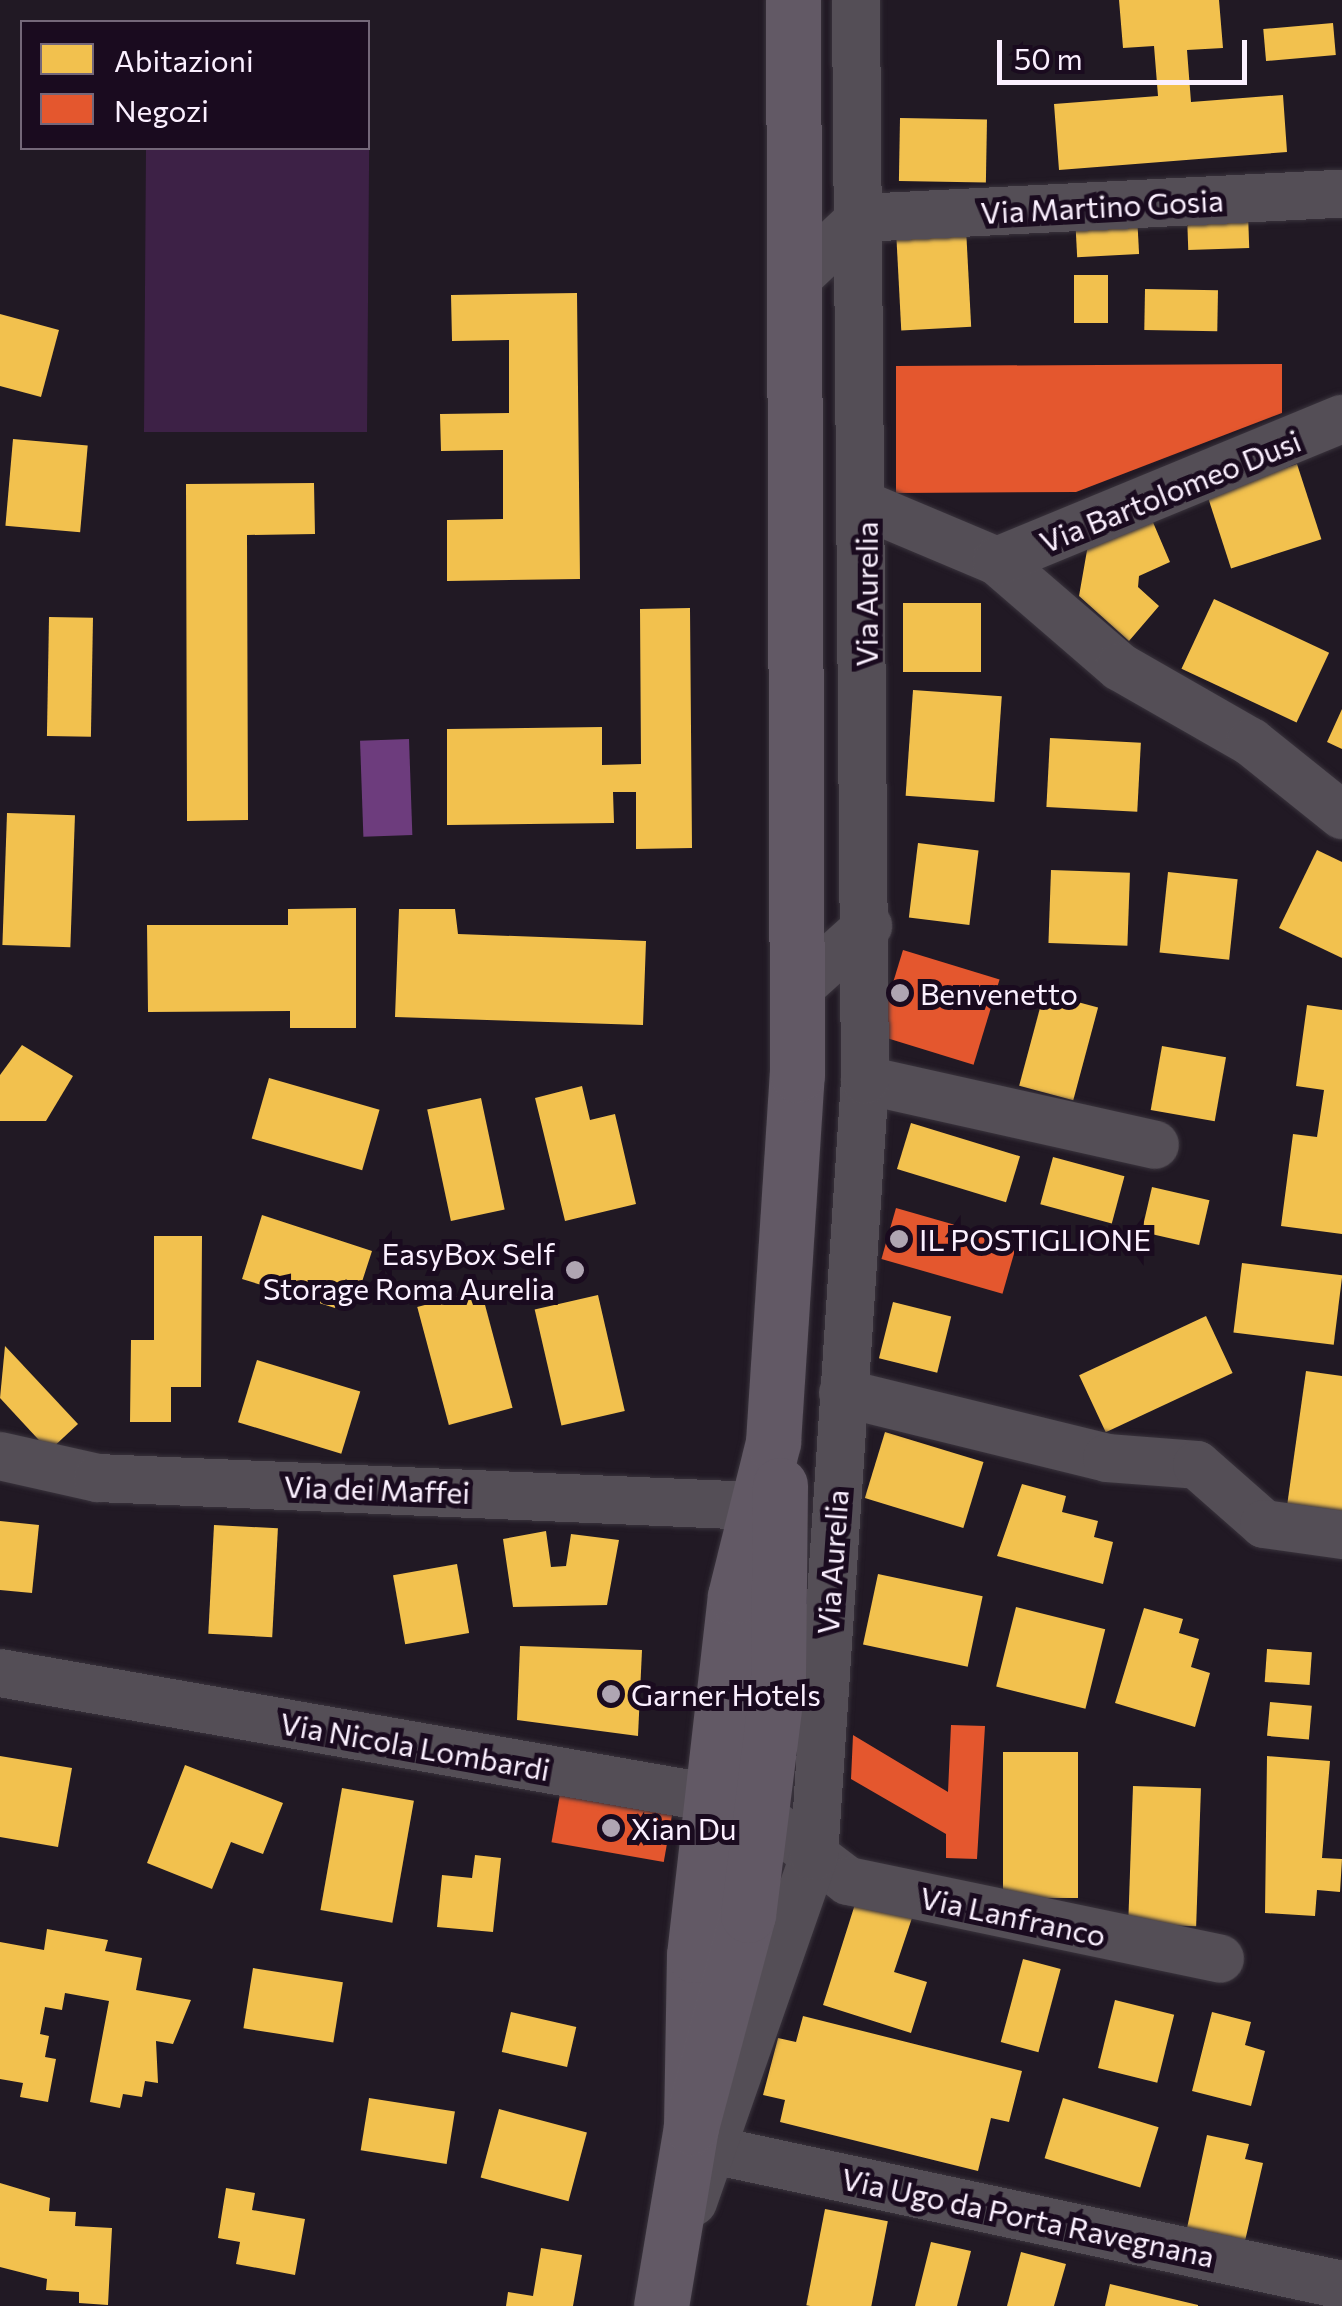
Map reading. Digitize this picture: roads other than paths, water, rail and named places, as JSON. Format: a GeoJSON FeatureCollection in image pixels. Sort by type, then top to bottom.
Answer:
{"type":"FeatureCollection","features":[{"type":"Feature","properties":{"kind":"main road","name":"Via Aurelia"},"geometry":{"type":"LineString","coordinates":[[664,2288],[702,2138],[694,1955],[737,1807],[782,1601],[772,1442],[799,988],[793,0]]}},
{"type":"Feature","properties":{"kind":"main road","name":"Via Aurelia"},"geometry":{"type":"LineString","coordinates":[[737,1807],[735,1596],[772,1442]]}},
{"type":"Feature","properties":{"kind":"street","name":"Via Aurelia"},"geometry":{"type":"LineString","coordinates":[[702,2138],[814,1856],[858,1188],[868,926],[866,506],[856,0]]}},
{"type":"Feature","properties":{"kind":"street","name":"Via Martino Gosia"},"geometry":{"type":"LineString","coordinates":[[862,218],[1342,194]]}},
{"type":"Feature","properties":{"kind":"street"},"geometry":{"type":"LineString","coordinates":[[796,280],[862,218]]}},
{"type":"Feature","properties":{"kind":"street","name":"Via Bartolomeo Dusi"},"geometry":{"type":"LineString","coordinates":[[997,562],[1342,419]]}},
{"type":"Feature","properties":{"kind":"street"},"geometry":{"type":"LineString","coordinates":[[866,506],[997,562],[1120,668],[1250,742],[1342,815]]}},
{"type":"Feature","properties":{"kind":"street"},"geometry":{"type":"LineString","coordinates":[[799,988],[868,926]]}},
{"type":"Feature","properties":{"kind":"street"},"geometry":{"type":"LineString","coordinates":[[864,1080],[1156,1145]]}},
{"type":"Feature","properties":{"kind":"street"},"geometry":{"type":"LineString","coordinates":[[788,1181],[858,1188]]}},
{"type":"Feature","properties":{"kind":"street"},"geometry":{"type":"LineString","coordinates":[[843,1393],[1107,1458],[1197,1465],[1264,1524],[1342,1536]]}},
{"type":"Feature","properties":{"kind":"street","name":"Via dei Maffei"},"geometry":{"type":"LineString","coordinates":[[0,1456],[98,1478],[756,1506]]}},
{"type":"Feature","properties":{"kind":"street","name":"Via Nicola Lombardi"},"geometry":{"type":"LineString","coordinates":[[0,1673],[737,1807],[814,1856]]}},
{"type":"Feature","properties":{"kind":"street","name":"Via Lanfranco"},"geometry":{"type":"LineString","coordinates":[[814,1856],[848,1882],[1220,1959]]}},
{"type":"Feature","properties":{"kind":"street","name":"Via Ugo da Porta Ravegnana"},"geometry":{"type":"LineString","coordinates":[[702,2138],[1342,2285]]}},
{"type":"Feature","properties":{"kind":"place","name":"Benvenetto"},"geometry":{"type":"Point","coordinates":[900,993]}},
{"type":"Feature","properties":{"kind":"place","name":"IL POSTIGLIONE"},"geometry":{"type":"Point","coordinates":[899,1239]}},
{"type":"Feature","properties":{"kind":"place","name":"EasyBox Self Storage Roma Aurelia"},"geometry":{"type":"Point","coordinates":[575,1270]}},
{"type":"Feature","properties":{"kind":"place","name":"Garner Hotels"},"geometry":{"type":"Point","coordinates":[611,1694]}},
{"type":"Feature","properties":{"kind":"place","name":"Xian Du"},"geometry":{"type":"Point","coordinates":[611,1828]}}]}
